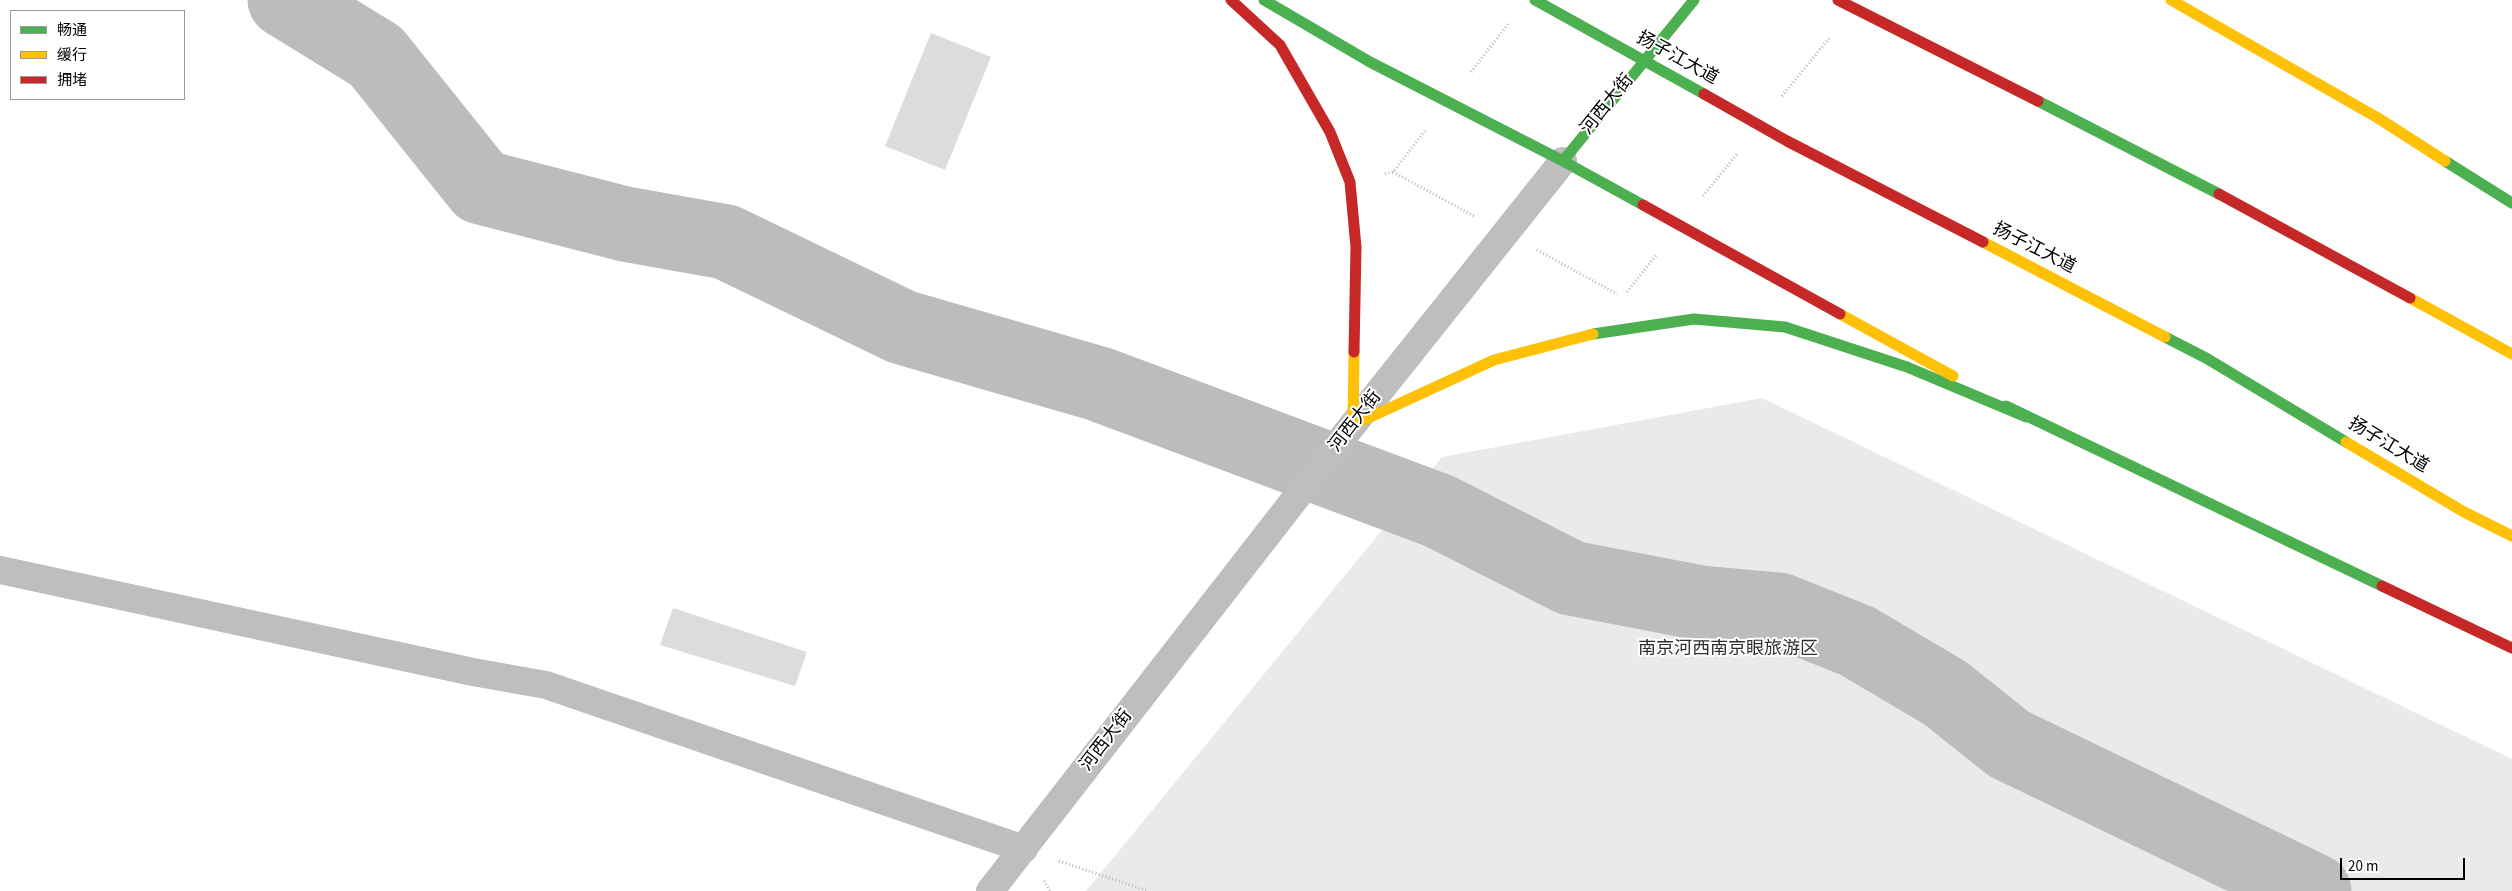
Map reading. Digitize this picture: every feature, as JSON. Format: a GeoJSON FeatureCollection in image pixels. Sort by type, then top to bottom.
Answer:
{"type":"FeatureCollection","features":[{"type":"Feature","properties":{"kind":"main road"},"geometry":{"type":"LineString","coordinates":[[1232,0],[1280,44],[1330,132],[1350,182],[1356,247],[1352,426],[1494,360],[1598,333],[1694,319],[1785,327],[1907,367],[2026,417],[2512,648]]}},
{"type":"Feature","properties":{"kind":"main road"},"geometry":{"type":"LineString","coordinates":[[1264,0],[1370,62],[1563,161],[2026,417]]}},
{"type":"Feature","properties":{"kind":"main road","name":"扬子江大道"},"geometry":{"type":"LineString","coordinates":[[1535,0],[1787,141],[2206,358],[2464,512],[2512,536]]}},
{"type":"Feature","properties":{"kind":"main road","name":"河西大街"},"geometry":{"type":"LineString","coordinates":[[1563,161],[1694,0]]}},
{"type":"Feature","properties":{"kind":"main road"},"geometry":{"type":"LineString","coordinates":[[1838,0],[2209,188],[2512,354]]}},
{"type":"Feature","properties":{"kind":"main road"},"geometry":{"type":"LineString","coordinates":[[2171,0],[2378,118],[2512,203]]}},
{"type":"Feature","properties":{"kind":"main road"},"geometry":{"type":"LineString","coordinates":[[2196,0],[2264,53]]}},
{"type":"Feature","properties":{"kind":"street","name":"河西大街"},"geometry":{"type":"LineString","coordinates":[[990,891],[1352,426],[1563,161]]}},
{"type":"Feature","properties":{"kind":"street"},"geometry":{"type":"LineString","coordinates":[[0,570],[472,672],[546,685],[1024,849]]}},
{"type":"Feature","properties":{"kind":"path"},"geometry":{"type":"LineString","coordinates":[[1024,849],[1148,891]]}},
{"type":"Feature","properties":{"kind":"green space","name":"南京河西南京眼旅游区"},"geometry":{"type":"Polygon","coordinates":[[[1762,398],[2512,759],[2512,891],[1086,891],[1442,457],[1762,398]]]}},
{"type":"Feature","properties":{"kind":"building"},"geometry":{"type":"Polygon","coordinates":[[[931,33],[991,57],[945,170],[885,146],[931,33]]]}},
{"type":"Feature","properties":{"kind":"building"},"geometry":{"type":"Polygon","coordinates":[[[673,608],[807,652],[795,686],[660,645],[673,608]]]}},
{"type":"Feature","properties":{"kind":"waterway"},"geometry":{"type":"LineString","coordinates":[[285,0],[376,56],[481,187],[625,224],[726,242],[902,327],[1099,384],[1439,511],[1571,578],[1701,603],[1779,610],[1857,641],[1945,693],[2009,744],[2314,891]]}},
{"type":"Feature","properties":{"kind":"traffic: fast"},"geometry":{"type":"LineString","coordinates":[[1264,0],[1370,62],[1563,161],[1643,205]]}},
{"type":"Feature","properties":{"kind":"traffic: fast"},"geometry":{"type":"LineString","coordinates":[[1535,0],[1704,94]]}},
{"type":"Feature","properties":{"kind":"traffic: fast"},"geometry":{"type":"LineString","coordinates":[[1563,161],[1694,0]]}},
{"type":"Feature","properties":{"kind":"traffic: fast"},"geometry":{"type":"LineString","coordinates":[[2038,101],[2219,194]]}},
{"type":"Feature","properties":{"kind":"traffic: fast"},"geometry":{"type":"LineString","coordinates":[[2445,161],[2512,203]]}},
{"type":"Feature","properties":{"kind":"traffic: fast"},"geometry":{"type":"LineString","coordinates":[[1593,334],[1694,319],[1785,327],[1907,367],[2026,417]]}},
{"type":"Feature","properties":{"kind":"traffic: fast"},"geometry":{"type":"LineString","coordinates":[[2165,337],[2206,358],[2346,442]]}},
{"type":"Feature","properties":{"kind":"traffic: fast"},"geometry":{"type":"LineString","coordinates":[[2006,406],[2382,586]]}},
{"type":"Feature","properties":{"kind":"traffic: slow"},"geometry":{"type":"LineString","coordinates":[[2171,0],[2378,118],[2445,161]]}},
{"type":"Feature","properties":{"kind":"traffic: slow"},"geometry":{"type":"LineString","coordinates":[[1983,242],[2165,337]]}},
{"type":"Feature","properties":{"kind":"traffic: slow"},"geometry":{"type":"LineString","coordinates":[[2410,298],[2512,354]]}},
{"type":"Feature","properties":{"kind":"traffic: slow"},"geometry":{"type":"LineString","coordinates":[[1840,314],[1953,376]]}},
{"type":"Feature","properties":{"kind":"traffic: slow"},"geometry":{"type":"LineString","coordinates":[[1354,352],[1353,425],[1494,360],[1593,334]]}},
{"type":"Feature","properties":{"kind":"traffic: slow"},"geometry":{"type":"LineString","coordinates":[[2346,442],[2464,512],[2512,536]]}},
{"type":"Feature","properties":{"kind":"traffic: jam"},"geometry":{"type":"LineString","coordinates":[[1231,0],[1280,45],[1330,132],[1350,182],[1356,247],[1354,352]]}},
{"type":"Feature","properties":{"kind":"traffic: jam"},"geometry":{"type":"LineString","coordinates":[[1838,0],[2038,101]]}},
{"type":"Feature","properties":{"kind":"traffic: jam"},"geometry":{"type":"LineString","coordinates":[[1704,94],[1787,141],[1983,242]]}},
{"type":"Feature","properties":{"kind":"traffic: jam"},"geometry":{"type":"LineString","coordinates":[[2219,194],[2410,298]]}},
{"type":"Feature","properties":{"kind":"traffic: jam"},"geometry":{"type":"LineString","coordinates":[[1643,205],[1840,314]]}},
{"type":"Feature","properties":{"kind":"traffic: jam"},"geometry":{"type":"LineString","coordinates":[[2382,586],[2512,648]]}}]}
